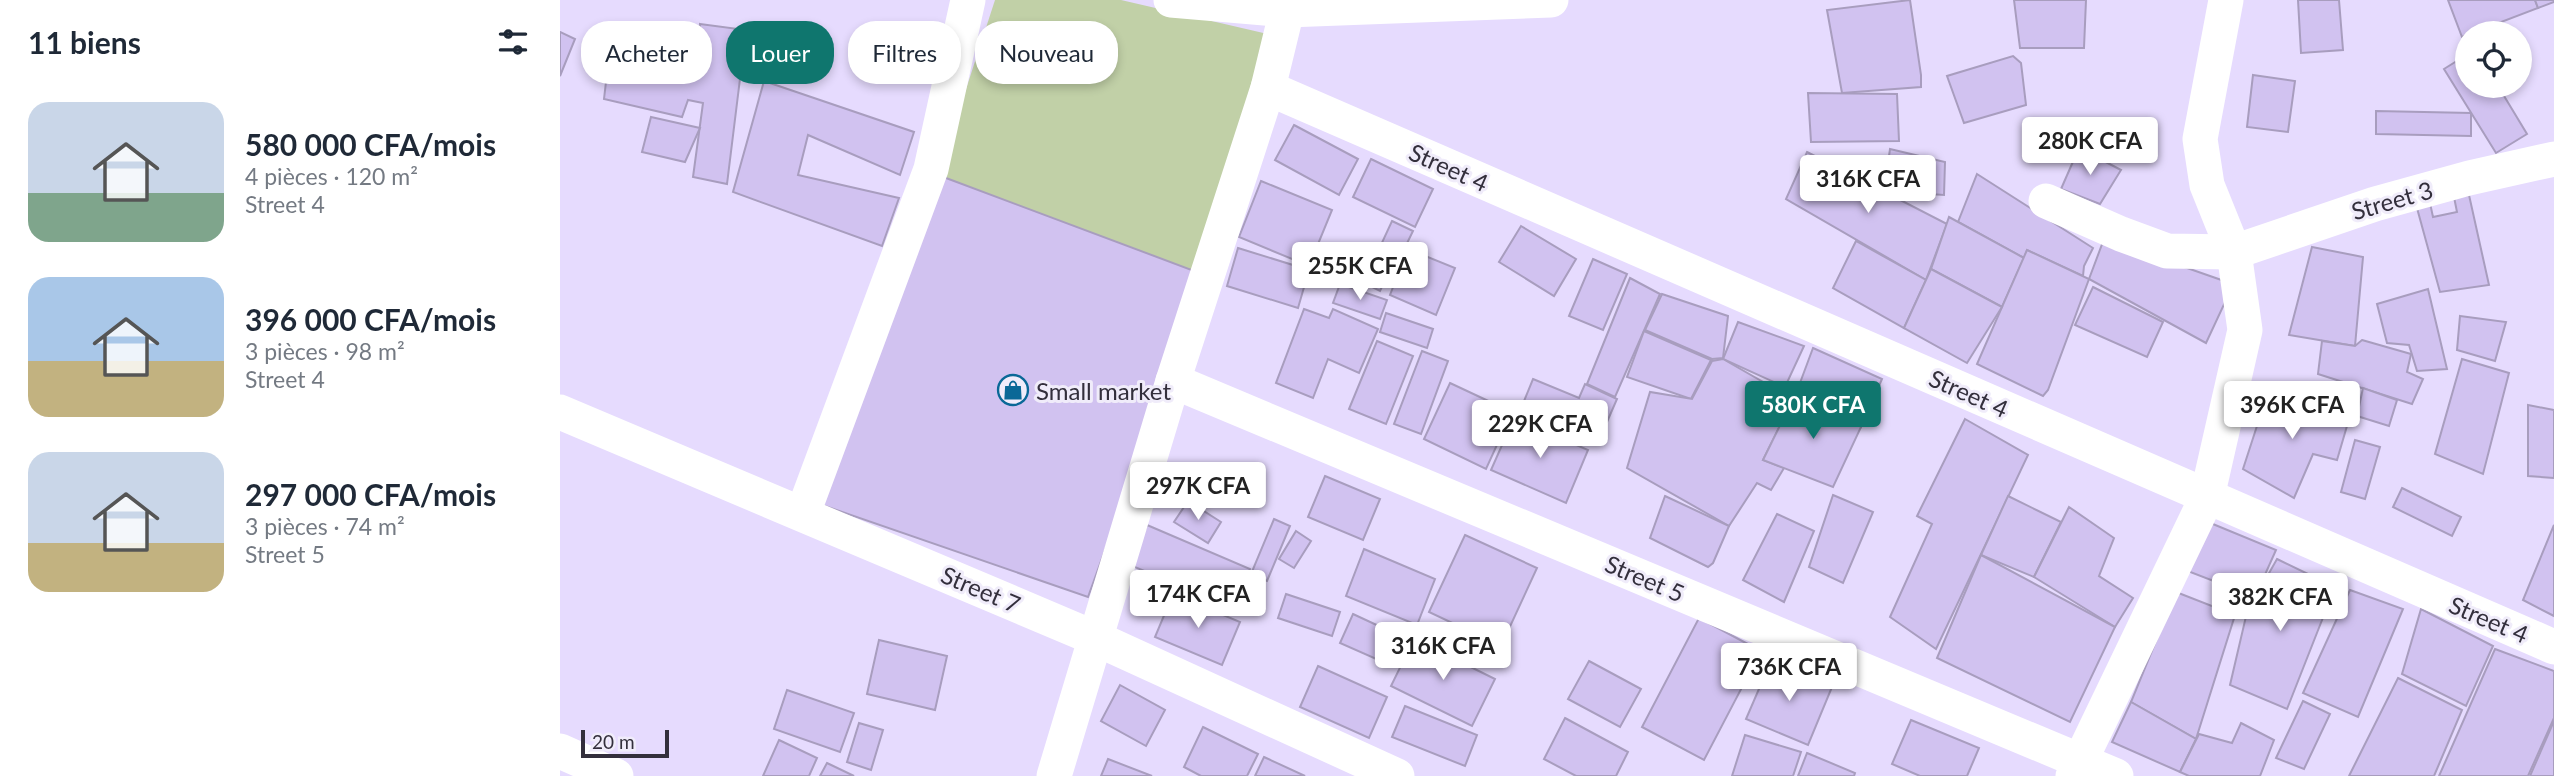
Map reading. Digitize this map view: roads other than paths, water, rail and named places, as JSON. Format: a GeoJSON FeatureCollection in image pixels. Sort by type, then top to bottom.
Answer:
{"type":"FeatureCollection","features":[{"type":"Feature","properties":{"kind":"street"},"geometry":{"type":"LineString","coordinates":[[803,513],[931,169],[968,0]]}},
{"type":"Feature","properties":{"kind":"street"},"geometry":{"type":"LineString","coordinates":[[1171,0],[1286,5],[1551,0]]}},
{"type":"Feature","properties":{"kind":"street"},"geometry":{"type":"LineString","coordinates":[[2076,768],[2207,497],[2245,330],[2234,252],[2207,185],[2200,139],[2226,0]]}},
{"type":"Feature","properties":{"kind":"street"},"geometry":{"type":"LineString","coordinates":[[1054,776],[1173,381],[1268,88],[1286,5]]}},
{"type":"Feature","properties":{"kind":"street","name":"Street 4"},"geometry":{"type":"LineString","coordinates":[[1268,88],[2554,647]]}},
{"type":"Feature","properties":{"kind":"street","name":"Street 3"},"geometry":{"type":"LineString","coordinates":[[2046,201],[2167,251],[2234,252],[2375,204],[2469,178],[2554,159]]}},
{"type":"Feature","properties":{"kind":"street","name":"Street 5"},"geometry":{"type":"LineString","coordinates":[[1173,381],[2076,768],[2116,776]]}},
{"type":"Feature","properties":{"kind":"street","name":"Street 7"},"geometry":{"type":"LineString","coordinates":[[560,412],[1097,639],[1397,776]]}},
{"type":"Feature","properties":{"kind":"street"},"geometry":{"type":"LineString","coordinates":[[560,751],[615,776]]}},
{"type":"Feature","properties":{"kind":"place","name":"Small market"},"geometry":{"type":"Point","coordinates":[1013,390]}}]}
